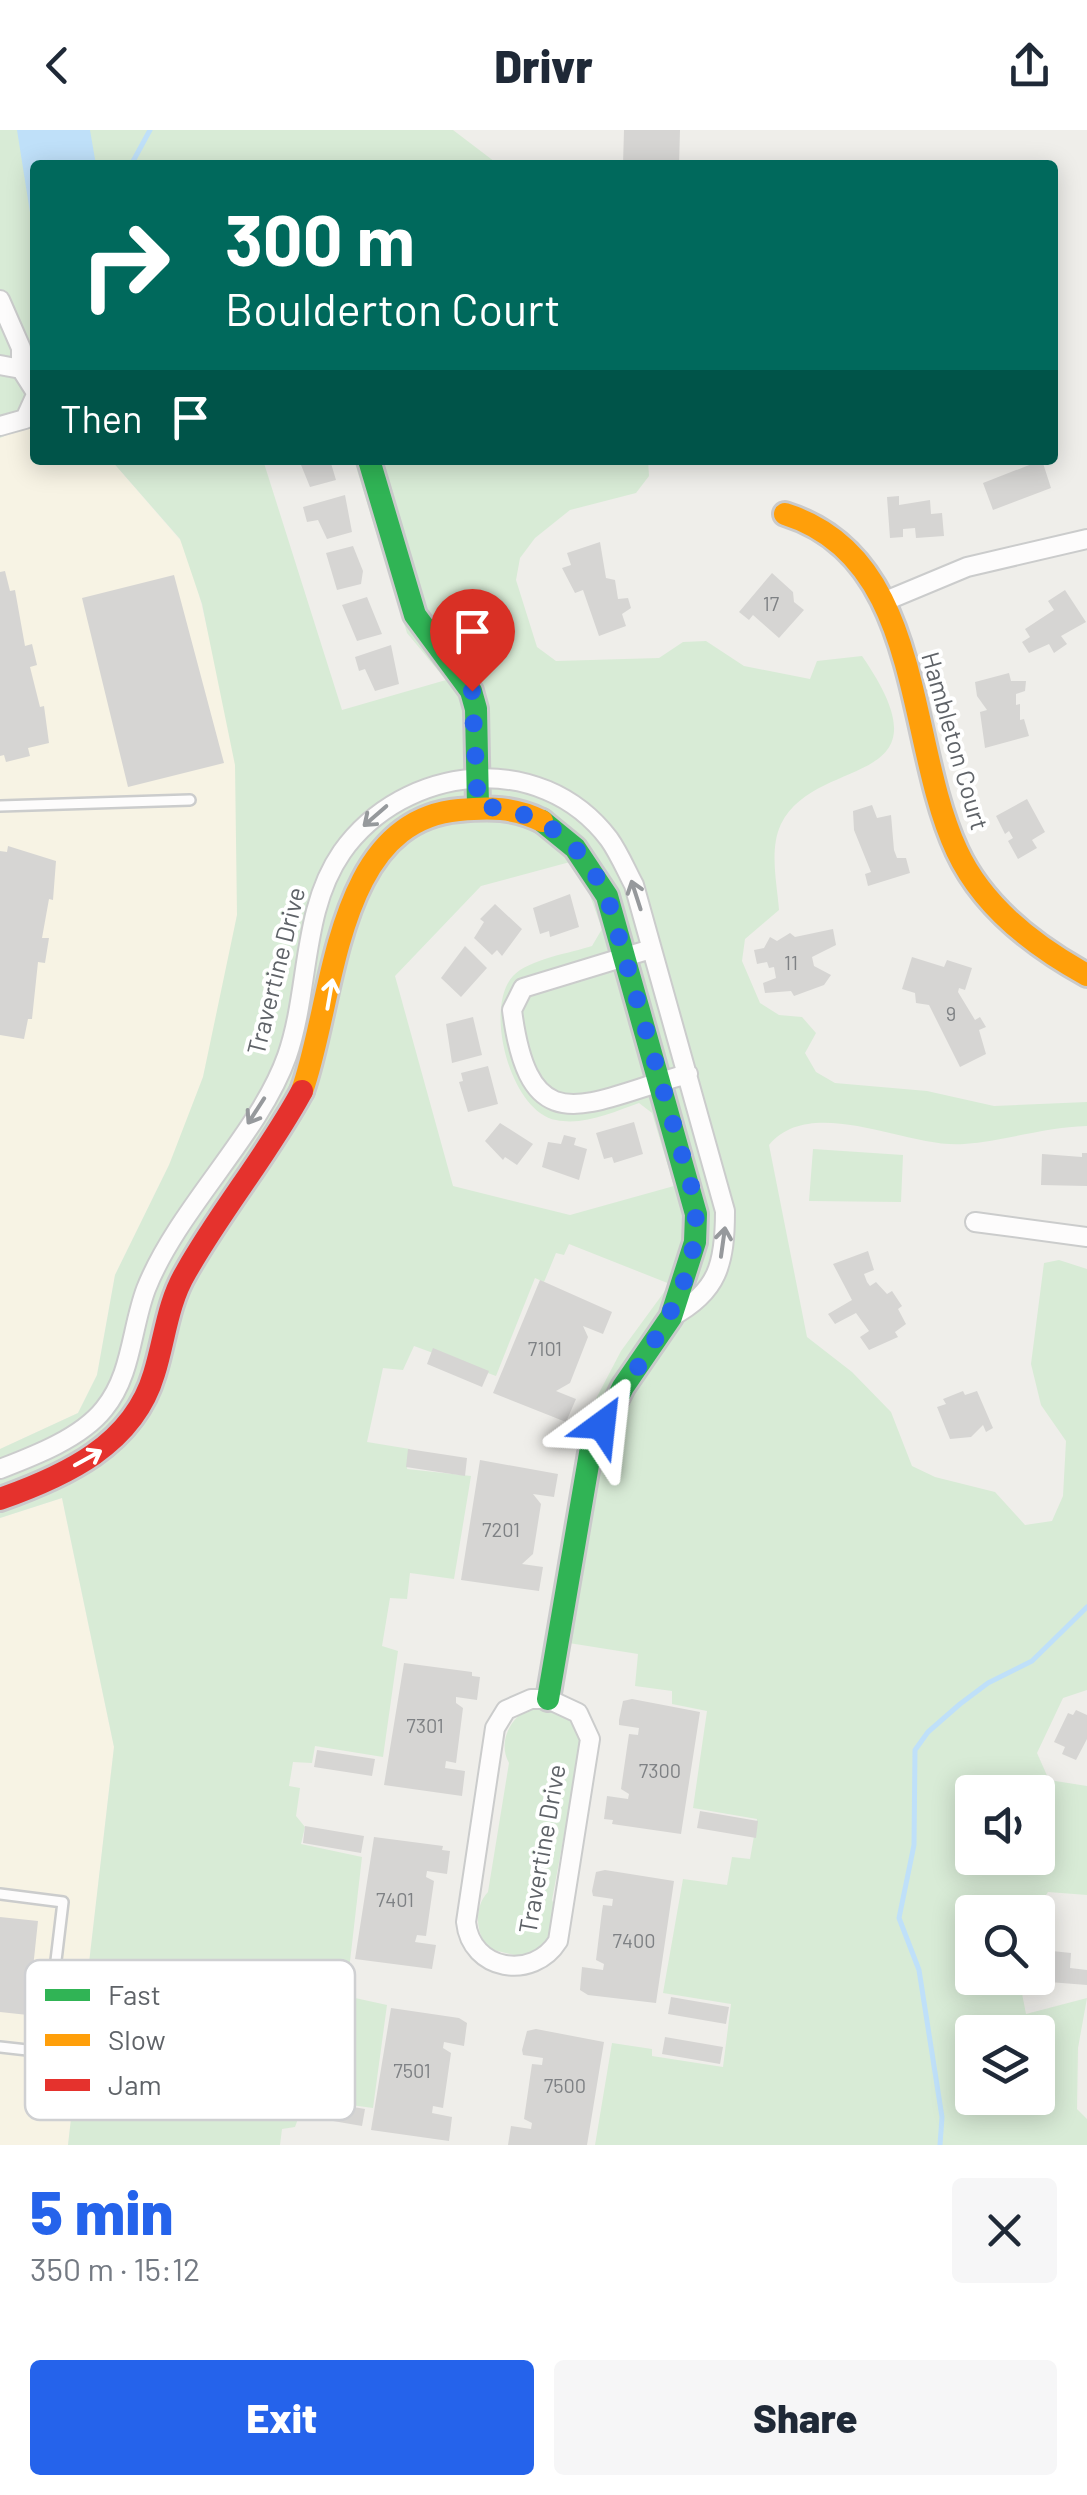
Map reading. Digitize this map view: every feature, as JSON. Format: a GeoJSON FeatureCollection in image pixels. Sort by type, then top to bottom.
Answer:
{"type":"FeatureCollection","features":[{"type":"Feature","properties":{"kind":"street"},"geometry":{"type":"LineString","coordinates":[[0,300],[20,348],[21,369],[30,385]]}},
{"type":"Feature","properties":{"kind":"street"},"geometry":{"type":"LineString","coordinates":[[0,364],[21,369]]}},
{"type":"Feature","properties":{"kind":"street"},"geometry":{"type":"LineString","coordinates":[[0,426],[24,419],[30,405]]}},
{"type":"Feature","properties":{"kind":"street"},"geometry":{"type":"LineString","coordinates":[[370,465],[415,615],[472,691],[478,806]]}},
{"type":"Feature","properties":{"kind":"street","name":"Hambleton Court"},"geometry":{"type":"LineString","coordinates":[[785,514],[822,528],[843,544],[883,602],[906,667],[934,785],[958,852],[974,880],[1032,941],[1087,976]]}},
{"type":"Feature","properties":{"kind":"street"},"geometry":{"type":"LineString","coordinates":[[883,602],[967,567],[1087,540]]}},
{"type":"Feature","properties":{"kind":"street","name":"Travertine Drive"},"geometry":{"type":"LineString","coordinates":[[8,1466],[88,1425],[114,1395],[157,1262],[286,1058],[315,912],[339,856],[374,814],[394,801],[448,780],[508,779],[548,792],[590,819],[608,838],[634,886],[722,1190],[724,1248],[702,1300],[671,1317]]}},
{"type":"Feature","properties":{"kind":"street","name":"Travertine Drive"},"geometry":{"type":"LineString","coordinates":[[0,1499],[106,1448],[140,1410],[153,1380],[164,1323],[183,1276],[302,1094],[314,1068],[344,920],[364,872],[379,851],[408,826],[454,809],[478,806],[536,818],[578,848],[607,896],[696,1214],[695,1242],[671,1317],[623,1387],[590,1453],[548,1700]]}},
{"type":"Feature","properties":{"kind":"street"},"geometry":{"type":"LineString","coordinates":[[651,949],[533,982],[516,997],[513,1024],[530,1084],[558,1106],[688,1074]]}},
{"type":"Feature","properties":{"kind":"street"},"geometry":{"type":"LineString","coordinates":[[975,1222],[1087,1236]]}},
{"type":"Feature","properties":{"kind":"street"},"geometry":{"type":"LineString","coordinates":[[8,1466],[28,1488]]}},
{"type":"Feature","properties":{"kind":"street","name":"Travertine Drive"},"geometry":{"type":"LineString","coordinates":[[548,1700],[578,1713],[590,1739],[558,1940],[538,1962],[521,1966],[498,1964],[474,1949],[466,1922],[495,1728],[498,1718],[517,1702],[548,1700]]}},
{"type":"Feature","properties":{"kind":"lane"},"geometry":{"type":"LineString","coordinates":[[0,806],[190,800]]}},
{"type":"Feature","properties":{"kind":"lane"},"geometry":{"type":"LineString","coordinates":[[0,1894],[62,1902],[55,1960]]}},
{"type":"Feature","properties":{"kind":"lane"},"geometry":{"type":"LineString","coordinates":[[0,2048],[25,2050]]}},
{"type":"Feature","properties":{"kind":"shaded area"},"geometry":{"type":"Polygon","coordinates":[[[30,423],[30,465],[115,465],[188,549],[244,781],[241,884],[231,961],[203,1077],[175,1153],[115,1275],[97,1375],[78,1413],[0,1449],[0,438],[30,423]]]}},
{"type":"Feature","properties":{"kind":"shaded area"},"geometry":{"type":"Polygon","coordinates":[[[62,1498],[114,1747],[89,1960],[25,1960],[25,2120],[71,2120],[68,2145],[0,2145],[0,1518],[62,1498]]]}},
{"type":"Feature","properties":{"kind":"green space"},"geometry":{"type":"Polygon","coordinates":[[[0,130],[453,130],[492,160],[30,160],[30,423],[0,438],[0,130]]]}},
{"type":"Feature","properties":{"kind":"green space"},"geometry":{"type":"Polygon","coordinates":[[[115,465],[265,465],[342,710],[446,680],[407,633],[356,465],[648,465],[649,476],[636,493],[570,510],[535,538],[520,558],[516,580],[537,647],[556,661],[659,658],[683,642],[706,641],[744,666],[810,679],[817,661],[862,656],[887,699],[894,730],[887,750],[870,764],[822,786],[799,802],[781,824],[775,855],[779,910],[745,939],[742,961],[760,1003],[779,1015],[802,1017],[816,1033],[805,1053],[816,1072],[835,1083],[927,1091],[994,1106],[1087,1102],[1087,1126],[964,1144],[835,1123],[810,1124],[787,1130],[769,1145],[807,1337],[852,1372],[891,1412],[912,1466],[935,1477],[995,1492],[1025,1525],[1052,1521],[1063,1496],[1066,1441],[1041,1405],[1031,1364],[1044,1263],[1059,1260],[1087,1269],[1087,1690],[1063,1698],[1037,1753],[1047,1775],[955,1775],[955,1875],[1055,1875],[1055,1781],[1087,1786],[1087,1895],[955,1895],[955,1995],[1022,1995],[1026,2014],[1087,1998],[1078,2048],[1077,2109],[1087,2119],[1087,2145],[595,2145],[612,2043],[652,2049],[652,2056],[723,2067],[731,2004],[663,1993],[683,1879],[727,1885],[732,1857],[750,1859],[757,1819],[693,1808],[707,1711],[672,1704],[672,1691],[635,1686],[638,1654],[550,1640],[588,1414],[621,1351],[670,1284],[569,1244],[564,1255],[556,1253],[544,1282],[535,1278],[496,1376],[414,1346],[403,1370],[383,1368],[367,1442],[410,1449],[407,1469],[471,1476],[454,1579],[410,1573],[407,1599],[390,1598],[382,1646],[398,1651],[383,1757],[315,1746],[312,1763],[293,1762],[289,1786],[300,1788],[296,1816],[305,1827],[301,1844],[362,1857],[350,1960],[89,1960],[114,1747],[62,1498],[0,1518],[0,1449],[78,1413],[97,1375],[115,1275],[169,1165],[203,1077],[237,915],[235,765],[202,604],[180,539],[115,465]],[[570,862],[481,886],[395,976],[453,1186],[570,1215],[674,1186],[652,1113],[639,1103],[588,1120],[556,1120],[540,1113],[526,1099],[506,1057],[501,1011],[504,991],[513,976],[539,961],[592,946],[602,929],[588,890],[570,862]]]}},
{"type":"Feature","properties":{"kind":"green space"},"geometry":{"type":"Polygon","coordinates":[[[813,1149],[903,1155],[901,1202],[809,1201],[813,1149]]]}},
{"type":"Feature","properties":{"kind":"green space"},"geometry":{"type":"Polygon","coordinates":[[[530,1707],[568,1713],[583,1733],[552,1900],[557,1910],[548,1945],[527,1958],[489,1949],[478,1920],[480,1905],[488,1892],[509,1763],[505,1739],[517,1717],[530,1707]]]}},
{"type":"Feature","properties":{"kind":"green space"},"geometry":{"type":"Polygon","coordinates":[[[355,1998],[387,2005],[373,2108],[355,2106],[355,1998]]]}},
{"type":"Feature","properties":{"kind":"green space"},"geometry":{"type":"Polygon","coordinates":[[[71,2120],[298,2120],[295,2127],[282,2129],[280,2145],[68,2145],[71,2120]]]}},
{"type":"Feature","properties":{"kind":"water"},"geometry":{"type":"Polygon","coordinates":[[[17,130],[90,130],[95,160],[30,160],[30,212],[17,130]]]}},
{"type":"Feature","properties":{"kind":"building"},"geometry":{"type":"Polygon","coordinates":[[[624,130],[680,130],[679,160],[623,160],[624,130]]]}},
{"type":"Feature","properties":{"kind":"building"},"geometry":{"type":"Polygon","coordinates":[[[301,465],[332,465],[336,480],[310,487],[301,465]]]}},
{"type":"Feature","properties":{"kind":"building"},"geometry":{"type":"Polygon","coordinates":[[[1029,465],[1044,465],[1051,488],[993,510],[983,483],[1029,465]]]}},
{"type":"Feature","properties":{"kind":"building"},"geometry":{"type":"Polygon","coordinates":[[[345,495],[352,532],[327,539],[318,520],[307,522],[303,507],[345,495]]]}},
{"type":"Feature","properties":{"kind":"building"},"geometry":{"type":"Polygon","coordinates":[[[899,496],[899,505],[930,500],[931,514],[942,513],[944,536],[916,538],[915,528],[903,529],[903,537],[890,538],[887,497],[899,496]]]}},
{"type":"Feature","properties":{"kind":"building"},"geometry":{"type":"Polygon","coordinates":[[[600,542],[606,578],[615,580],[618,599],[628,598],[631,608],[622,614],[626,626],[599,636],[583,590],[575,593],[562,568],[571,565],[567,553],[600,542]]]}},
{"type":"Feature","properties":{"kind":"building"},"geometry":{"type":"Polygon","coordinates":[[[353,546],[363,571],[361,584],[337,590],[326,553],[353,546]]]}},
{"type":"Feature","properties":{"kind":"building"},"geometry":{"type":"Polygon","coordinates":[[[5,571],[10,591],[15,590],[25,646],[32,644],[37,665],[30,667],[40,707],[44,706],[49,743],[28,748],[30,756],[6,762],[4,755],[0,756],[0,572],[5,571]]]}},
{"type":"Feature","properties":{"kind":"building"},"geometry":{"type":"Polygon","coordinates":[[[772,573],[793,592],[794,602],[804,610],[779,638],[753,615],[749,620],[739,612],[772,573]]]}},
{"type":"Feature","properties":{"kind":"building"},"geometry":{"type":"Polygon","coordinates":[[[174,575],[224,763],[128,787],[82,598],[174,575]]]}},
{"type":"Feature","properties":{"kind":"building"},"geometry":{"type":"Polygon","coordinates":[[[1065,590],[1086,622],[1061,636],[1067,644],[1054,653],[1049,644],[1029,653],[1022,642],[1030,637],[1025,629],[1054,610],[1048,601],[1065,590]]]}},
{"type":"Feature","properties":{"kind":"building"},"geometry":{"type":"Polygon","coordinates":[[[367,597],[382,634],[357,641],[342,605],[367,597]]]}},
{"type":"Feature","properties":{"kind":"building"},"geometry":{"type":"Polygon","coordinates":[[[391,645],[399,684],[375,691],[365,669],[359,671],[355,657],[391,645]]]}},
{"type":"Feature","properties":{"kind":"building"},"geometry":{"type":"Polygon","coordinates":[[[1009,673],[1011,681],[1026,681],[1025,691],[1016,694],[1016,705],[1020,704],[1020,720],[1024,719],[1029,736],[985,748],[980,712],[987,710],[977,696],[975,682],[1009,673]]]}},
{"type":"Feature","properties":{"kind":"building"},"geometry":{"type":"Polygon","coordinates":[[[1027,799],[1045,832],[1032,840],[1037,848],[1018,859],[1008,841],[1013,838],[1009,831],[1005,834],[996,816],[1027,799]]]}},
{"type":"Feature","properties":{"kind":"building"},"geometry":{"type":"Polygon","coordinates":[[[872,805],[877,818],[891,815],[894,850],[897,858],[906,858],[910,873],[868,886],[865,874],[871,872],[854,830],[853,811],[872,805]]]}},
{"type":"Feature","properties":{"kind":"building"},"geometry":{"type":"Polygon","coordinates":[[[8,846],[56,861],[53,900],[49,899],[42,938],[49,938],[45,963],[38,962],[32,1019],[28,1019],[24,1039],[0,1035],[0,851],[7,852],[8,846]]]}},
{"type":"Feature","properties":{"kind":"building"},"geometry":{"type":"Polygon","coordinates":[[[570,894],[579,927],[550,937],[549,931],[540,934],[533,908],[570,894]]]}},
{"type":"Feature","properties":{"kind":"building"},"geometry":{"type":"Polygon","coordinates":[[[495,904],[522,929],[502,956],[497,950],[492,955],[474,938],[484,922],[480,919],[495,904]]]}},
{"type":"Feature","properties":{"kind":"building"},"geometry":{"type":"Polygon","coordinates":[[[833,929],[836,945],[812,957],[814,966],[831,975],[824,985],[794,996],[791,991],[765,993],[763,983],[776,978],[774,967],[769,968],[767,962],[757,964],[754,950],[764,948],[770,937],[777,941],[790,933],[795,937],[833,929]]]}},
{"type":"Feature","properties":{"kind":"building"},"geometry":{"type":"Polygon","coordinates":[[[465,946],[487,968],[461,997],[441,978],[465,946]]]}},
{"type":"Feature","properties":{"kind":"building"},"geometry":{"type":"Polygon","coordinates":[[[912,957],[944,967],[947,960],[972,968],[965,990],[959,988],[958,992],[975,1020],[980,1017],[986,1027],[979,1030],[986,1054],[960,1067],[929,1005],[916,1003],[915,993],[902,989],[912,957]]]}},
{"type":"Feature","properties":{"kind":"building"},"geometry":{"type":"Polygon","coordinates":[[[473,1017],[482,1055],[452,1063],[446,1024],[473,1017]]]}},
{"type":"Feature","properties":{"kind":"building"},"geometry":{"type":"Polygon","coordinates":[[[488,1066],[498,1104],[468,1112],[459,1082],[463,1081],[461,1073],[488,1066]]]}},
{"type":"Feature","properties":{"kind":"building"},"geometry":{"type":"Polygon","coordinates":[[[634,1122],[643,1154],[614,1163],[612,1157],[604,1159],[596,1133],[634,1122]]]}},
{"type":"Feature","properties":{"kind":"building"},"geometry":{"type":"Polygon","coordinates":[[[500,1123],[533,1144],[517,1165],[505,1157],[503,1160],[485,1141],[500,1123]]]}},
{"type":"Feature","properties":{"kind":"building"},"geometry":{"type":"Polygon","coordinates":[[[564,1135],[576,1138],[574,1145],[587,1149],[579,1180],[542,1167],[548,1142],[561,1144],[564,1135]]]}},
{"type":"Feature","properties":{"kind":"building"},"geometry":{"type":"Polygon","coordinates":[[[1082,1153],[1087,1153],[1087,1186],[1041,1185],[1042,1154],[1082,1157],[1082,1153]]]}},
{"type":"Feature","properties":{"kind":"building"},"geometry":{"type":"Polygon","coordinates":[[[868,1251],[874,1270],[864,1274],[867,1282],[870,1286],[876,1282],[887,1294],[892,1291],[902,1306],[898,1309],[906,1324],[895,1332],[898,1337],[869,1350],[860,1337],[869,1331],[856,1313],[835,1324],[828,1314],[852,1300],[833,1264],[868,1251]]]}},
{"type":"Feature","properties":{"kind":"building"},"geometry":{"type":"Polygon","coordinates":[[[540,1280],[612,1312],[603,1334],[583,1326],[588,1337],[570,1383],[556,1391],[576,1399],[566,1422],[493,1393],[540,1280]]]}},
{"type":"Feature","properties":{"kind":"building"},"geometry":{"type":"Polygon","coordinates":[[[433,1348],[489,1371],[482,1387],[427,1364],[433,1348]]]}},
{"type":"Feature","properties":{"kind":"building"},"geometry":{"type":"Polygon","coordinates":[[[963,1391],[965,1395],[977,1391],[993,1428],[986,1432],[983,1425],[971,1437],[950,1439],[937,1407],[946,1404],[943,1399],[963,1391]]]}},
{"type":"Feature","properties":{"kind":"building"},"geometry":{"type":"Polygon","coordinates":[[[408,1449],[467,1458],[465,1476],[406,1467],[408,1449]]]}},
{"type":"Feature","properties":{"kind":"building"},"geometry":{"type":"Polygon","coordinates":[[[480,1460],[558,1474],[554,1497],[533,1494],[541,1504],[533,1554],[522,1564],[543,1567],[539,1591],[461,1580],[480,1460]]]}},
{"type":"Feature","properties":{"kind":"building"},"geometry":{"type":"Polygon","coordinates":[[[404,1663],[472,1672],[472,1676],[480,1677],[477,1700],[456,1697],[456,1703],[463,1708],[456,1763],[446,1761],[445,1768],[465,1771],[462,1796],[384,1785],[404,1663]]]}},
{"type":"Feature","properties":{"kind":"building"},"geometry":{"type":"Polygon","coordinates":[[[632,1699],[700,1712],[681,1834],[612,1824],[613,1820],[604,1819],[607,1796],[628,1799],[629,1794],[621,1789],[629,1734],[638,1735],[639,1728],[619,1725],[619,1720],[623,1701],[632,1699]]]}},
{"type":"Feature","properties":{"kind":"building"},"geometry":{"type":"Polygon","coordinates":[[[1076,1710],[1087,1715],[1087,1739],[1076,1760],[1062,1754],[1065,1747],[1054,1742],[1068,1713],[1073,1715],[1076,1710]]]}},
{"type":"Feature","properties":{"kind":"building"},"geometry":{"type":"Polygon","coordinates":[[[317,1750],[375,1759],[372,1776],[314,1767],[317,1750]]]}},
{"type":"Feature","properties":{"kind":"building"},"geometry":{"type":"Polygon","coordinates":[[[700,1811],[758,1821],[756,1838],[697,1828],[700,1811]]]}},
{"type":"Feature","properties":{"kind":"building"},"geometry":{"type":"Polygon","coordinates":[[[305,1826],[364,1836],[361,1853],[303,1843],[305,1826]]]}},
{"type":"Feature","properties":{"kind":"building"},"geometry":{"type":"Polygon","coordinates":[[[374,1837],[443,1846],[442,1850],[450,1851],[447,1874],[427,1871],[426,1877],[434,1881],[426,1936],[417,1935],[415,1942],[436,1945],[432,1969],[355,1959],[374,1837]]]}},
{"type":"Feature","properties":{"kind":"building"},"geometry":{"type":"Polygon","coordinates":[[[605,1870],[674,1881],[656,2003],[588,1995],[580,1990],[582,1967],[603,1970],[604,1964],[596,1960],[602,1911],[603,1905],[612,1906],[613,1899],[593,1896],[592,1891],[596,1872],[605,1870]]]}},
{"type":"Feature","properties":{"kind":"building"},"geometry":{"type":"Polygon","coordinates":[[[0,1917],[38,1921],[34,1960],[25,1960],[25,2015],[0,2012],[0,1917]]]}},
{"type":"Feature","properties":{"kind":"building"},"geometry":{"type":"Polygon","coordinates":[[[1055,1951],[1071,1953],[1070,1968],[1087,1970],[1087,1985],[1055,1982],[1055,1951]]]}},
{"type":"Feature","properties":{"kind":"building"},"geometry":{"type":"Polygon","coordinates":[[[671,1997],[729,2007],[726,2024],[668,2014],[671,1997]]]}},
{"type":"Feature","properties":{"kind":"building"},"geometry":{"type":"Polygon","coordinates":[[[391,2008],[459,2018],[467,2023],[464,2046],[444,2042],[443,2048],[451,2053],[443,2108],[433,2106],[432,2113],[452,2117],[449,2141],[371,2130],[391,2008]]]}},
{"type":"Feature","properties":{"kind":"building"},"geometry":{"type":"Polygon","coordinates":[[[536,2029],[604,2042],[587,2145],[508,2145],[511,2126],[531,2129],[532,2123],[524,2119],[532,2064],[542,2065],[543,2058],[523,2055],[522,2050],[527,2031],[536,2029]]]}},
{"type":"Feature","properties":{"kind":"building"},"geometry":{"type":"Polygon","coordinates":[[[665,2037],[723,2047],[720,2064],[662,2054],[665,2037]]]}},
{"type":"Feature","properties":{"kind":"building"},"geometry":{"type":"Polygon","coordinates":[[[355,2107],[365,2109],[362,2126],[327,2120],[355,2120],[355,2107]]]}},
{"type":"Feature","properties":{"kind":"waterway"},"geometry":{"type":"LineString","coordinates":[[134,160],[150,130]]}},
{"type":"Feature","properties":{"kind":"waterway"},"geometry":{"type":"LineString","coordinates":[[940,2145],[942,2117],[919,1970],[899,1918],[914,1845],[915,1750],[928,1732],[960,1704],[988,1683],[1032,1661],[1087,1607]]}},
{"type":"Feature","properties":{"kind":"traffic: fast"},"geometry":{"type":"LineString","coordinates":[[370,465],[415,615],[471,691],[476,709],[478,806]]}},
{"type":"Feature","properties":{"kind":"traffic: fast"},"geometry":{"type":"LineString","coordinates":[[542,821],[575,848],[607,896],[696,1214],[695,1242],[671,1317],[623,1387],[590,1453],[548,1699]]}},
{"type":"Feature","properties":{"kind":"traffic: slow"},"geometry":{"type":"LineString","coordinates":[[785,514],[830,537],[864,570],[887,611],[904,657],[940,806],[968,871],[996,907],[1029,938],[1087,975]]}},
{"type":"Feature","properties":{"kind":"traffic: slow"},"geometry":{"type":"LineString","coordinates":[[302,1091],[346,920],[363,879],[386,846],[418,821],[459,810],[501,809],[542,821]]}},
{"type":"Feature","properties":{"kind":"traffic: jam"},"geometry":{"type":"LineString","coordinates":[[0,1499],[72,1468],[113,1439],[130,1420],[154,1374],[180,1284],[302,1091]]}},
{"type":"Feature","properties":{"kind":"route"},"geometry":{"type":"LineString","coordinates":[[472,691],[476,709],[478,806],[522,813],[553,827],[586,856],[607,896],[694,1196],[695,1242],[671,1317],[602,1425]]}}]}
